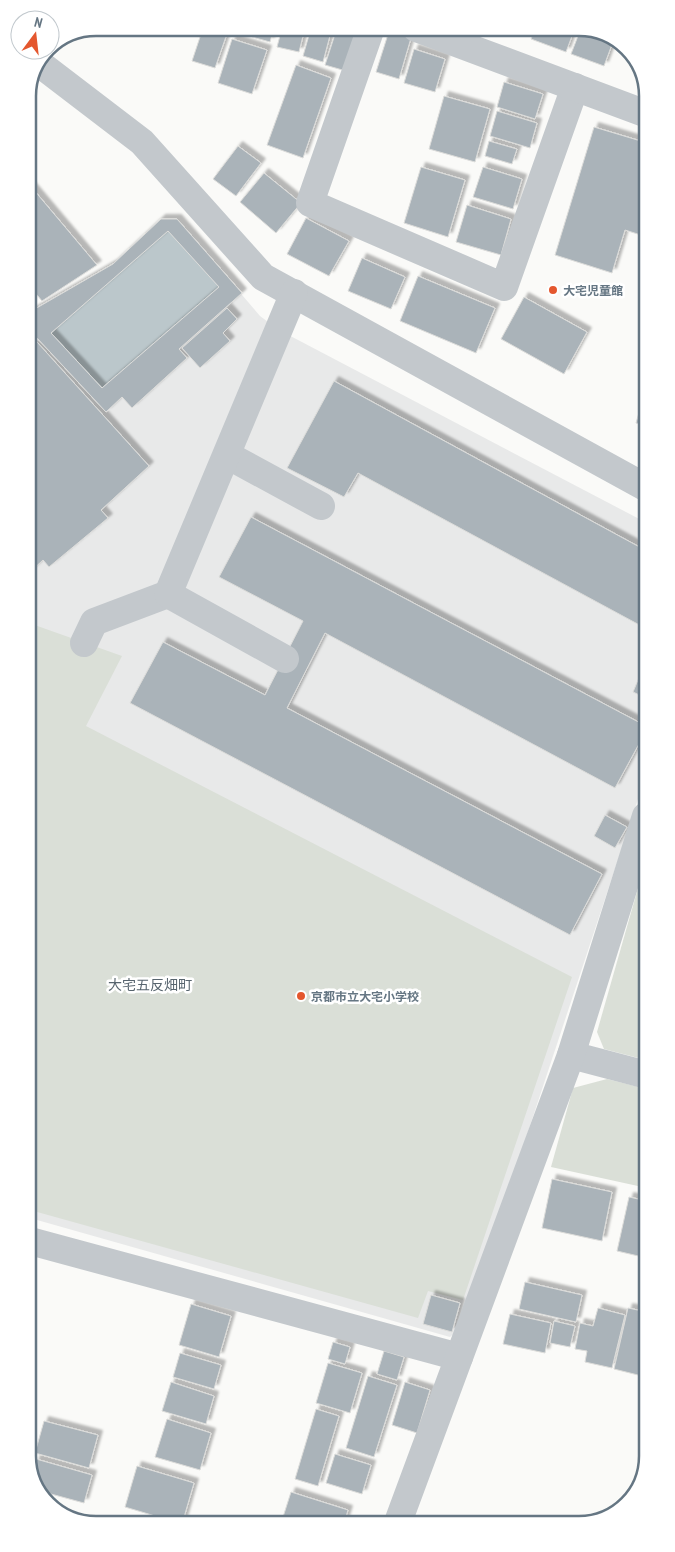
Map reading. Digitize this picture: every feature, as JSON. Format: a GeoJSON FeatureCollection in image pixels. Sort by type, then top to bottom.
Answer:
{"type":"FeatureCollection","features":[{"type":"Feature","properties":{"kind":"street"},"geometry":{"type":"LineString","coordinates":[[368,36],[310,203],[504,287],[575,87]]}},
{"type":"Feature","properties":{"kind":"street"},"geometry":{"type":"LineString","coordinates":[[438,36],[639,111]]}},
{"type":"Feature","properties":{"kind":"street"},"geometry":{"type":"LineString","coordinates":[[44,67],[142,142],[263,277],[639,484]]}},
{"type":"Feature","properties":{"kind":"street"},"geometry":{"type":"LineString","coordinates":[[84,643],[94,622],[168,594],[294,293]]}},
{"type":"Feature","properties":{"kind":"street"},"geometry":{"type":"LineString","coordinates":[[226,455],[321,506]]}},
{"type":"Feature","properties":{"kind":"street"},"geometry":{"type":"LineString","coordinates":[[168,594],[284,658]]}},
{"type":"Feature","properties":{"kind":"street"},"geometry":{"type":"LineString","coordinates":[[400,1516],[571,1055],[639,838]]}},
{"type":"Feature","properties":{"kind":"street"},"geometry":{"type":"LineString","coordinates":[[571,1055],[639,1073]]}},
{"type":"Feature","properties":{"kind":"street"},"geometry":{"type":"LineString","coordinates":[[36,1243],[459,1357]]}},
{"type":"Feature","properties":{"kind":"shaded area","name":"京都市立大宅小学校"},"geometry":{"type":"Polygon","coordinates":[[[161,219],[177,219],[260,316],[279,330],[639,519],[639,796],[464,1325],[450,1337],[36,1220],[36,308],[113,264],[161,219]]]}},
{"type":"Feature","properties":{"kind":"shaded area"},"geometry":{"type":"Polygon","coordinates":[[[168,231],[219,287],[102,388],[51,333],[168,231]]]}},
{"type":"Feature","properties":{"kind":"shaded area"},"geometry":{"type":"Polygon","coordinates":[[[36,625],[122,656],[86,726],[572,977],[463,1300],[428,1291],[418,1318],[36,1212],[36,625]]]}},
{"type":"Feature","properties":{"kind":"shaded area"},"geometry":{"type":"Polygon","coordinates":[[[639,885],[639,1058],[604,1049],[597,1032],[639,885]]]}},
{"type":"Feature","properties":{"kind":"shaded area"},"geometry":{"type":"Polygon","coordinates":[[[607,1079],[639,1087],[639,1186],[551,1167],[573,1088],[607,1079]]]}},
{"type":"Feature","properties":{"kind":"building"},"geometry":{"type":"Polygon","coordinates":[[[200,36],[226,36],[215,68],[192,61],[200,36]]]}},
{"type":"Feature","properties":{"kind":"building"},"geometry":{"type":"Polygon","coordinates":[[[252,36],[272,36],[270,42],[252,36]]]}},
{"type":"Feature","properties":{"kind":"building"},"geometry":{"type":"Polygon","coordinates":[[[280,36],[303,36],[299,52],[277,47],[280,36]]]}},
{"type":"Feature","properties":{"kind":"building"},"geometry":{"type":"Polygon","coordinates":[[[309,36],[330,36],[323,62],[303,56],[309,36]]]}},
{"type":"Feature","properties":{"kind":"building"},"geometry":{"type":"Polygon","coordinates":[[[334,36],[357,36],[346,71],[325,65],[334,36]]]}},
{"type":"Feature","properties":{"kind":"building"},"geometry":{"type":"Polygon","coordinates":[[[387,36],[411,38],[399,79],[376,72],[387,36]]]}},
{"type":"Feature","properties":{"kind":"building"},"geometry":{"type":"Polygon","coordinates":[[[532,36],[572,36],[566,52],[531,39],[532,36]]]}},
{"type":"Feature","properties":{"kind":"building"},"geometry":{"type":"Polygon","coordinates":[[[578,36],[598,39],[611,46],[604,66],[571,54],[578,36]]]}},
{"type":"Feature","properties":{"kind":"building"},"geometry":{"type":"Polygon","coordinates":[[[232,39],[267,50],[252,94],[218,83],[232,39]]]}},
{"type":"Feature","properties":{"kind":"building"},"geometry":{"type":"Polygon","coordinates":[[[414,49],[445,59],[435,92],[404,83],[414,49]]]}},
{"type":"Feature","properties":{"kind":"building"},"geometry":{"type":"Polygon","coordinates":[[[296,65],[331,78],[303,158],[267,145],[296,65]]]}},
{"type":"Feature","properties":{"kind":"building"},"geometry":{"type":"Polygon","coordinates":[[[504,82],[543,94],[535,119],[497,107],[504,82]]]}},
{"type":"Feature","properties":{"kind":"building"},"geometry":{"type":"Polygon","coordinates":[[[444,96],[490,109],[475,162],[429,149],[444,96]]]}},
{"type":"Feature","properties":{"kind":"building"},"geometry":{"type":"Polygon","coordinates":[[[497,111],[537,123],[530,148],[490,136],[497,111]]]}},
{"type":"Feature","properties":{"kind":"building"},"geometry":{"type":"Polygon","coordinates":[[[594,127],[639,140],[639,234],[625,230],[612,273],[555,255],[594,127]]]}},
{"type":"Feature","properties":{"kind":"building"},"geometry":{"type":"Polygon","coordinates":[[[489,141],[517,149],[512,164],[485,156],[489,141]]]}},
{"type":"Feature","properties":{"kind":"building"},"geometry":{"type":"Polygon","coordinates":[[[238,146],[261,163],[236,196],[213,179],[238,146]]]}},
{"type":"Feature","properties":{"kind":"building"},"geometry":{"type":"Polygon","coordinates":[[[421,167],[465,180],[448,237],[404,223],[421,167]]]}},
{"type":"Feature","properties":{"kind":"building"},"geometry":{"type":"Polygon","coordinates":[[[483,167],[522,179],[513,209],[473,197],[483,167]]]}},
{"type":"Feature","properties":{"kind":"building"},"geometry":{"type":"Polygon","coordinates":[[[264,173],[301,203],[276,233],[240,202],[264,173]]]}},
{"type":"Feature","properties":{"kind":"building"},"geometry":{"type":"Polygon","coordinates":[[[36,193],[97,265],[42,301],[36,294],[36,193]]]}},
{"type":"Feature","properties":{"kind":"building"},"geometry":{"type":"Polygon","coordinates":[[[467,205],[511,219],[501,255],[456,242],[467,205]]]}},
{"type":"Feature","properties":{"kind":"building"},"geometry":{"type":"Polygon","coordinates":[[[306,218],[349,241],[329,276],[287,254],[306,218]]]}},
{"type":"Feature","properties":{"kind":"building"},"geometry":{"type":"Polygon","coordinates":[[[161,219],[177,219],[242,293],[179,349],[187,358],[132,408],[122,397],[106,412],[36,339],[36,308],[113,264],[161,219]],[[168,231],[51,333],[102,388],[219,287],[168,231]]]}},
{"type":"Feature","properties":{"kind":"building"},"geometry":{"type":"Polygon","coordinates":[[[362,258],[405,277],[391,309],[348,291],[362,258]]]}},
{"type":"Feature","properties":{"kind":"building"},"geometry":{"type":"Polygon","coordinates":[[[418,276],[495,308],[476,353],[400,321],[418,276]]]}},
{"type":"Feature","properties":{"kind":"building"},"geometry":{"type":"Polygon","coordinates":[[[524,297],[587,332],[564,374],[501,339],[524,297]]]}},
{"type":"Feature","properties":{"kind":"building"},"geometry":{"type":"Polygon","coordinates":[[[227,308],[237,319],[223,333],[230,341],[200,368],[182,348],[227,308]]]}},
{"type":"Feature","properties":{"kind":"building"},"geometry":{"type":"Polygon","coordinates":[[[36,343],[149,466],[101,510],[108,518],[49,567],[43,560],[36,566],[36,343]]]}},
{"type":"Feature","properties":{"kind":"building"},"geometry":{"type":"Polygon","coordinates":[[[334,381],[639,547],[639,625],[358,473],[344,497],[287,468],[334,381]]]}},
{"type":"Feature","properties":{"kind":"building"},"geometry":{"type":"Polygon","coordinates":[[[639,413],[639,424],[636,423],[639,413]]]}},
{"type":"Feature","properties":{"kind":"building"},"geometry":{"type":"Polygon","coordinates":[[[251,517],[639,722],[639,744],[615,788],[325,633],[287,708],[602,874],[570,935],[130,703],[163,642],[265,695],[303,621],[219,577],[251,517]]]}},
{"type":"Feature","properties":{"kind":"building"},"geometry":{"type":"Polygon","coordinates":[[[639,678],[639,695],[633,692],[639,678]]]}},
{"type":"Feature","properties":{"kind":"building"},"geometry":{"type":"Polygon","coordinates":[[[605,815],[627,827],[615,848],[594,836],[605,815]]]}},
{"type":"Feature","properties":{"kind":"building"},"geometry":{"type":"Polygon","coordinates":[[[552,1179],[612,1192],[602,1241],[542,1228],[552,1179]]]}},
{"type":"Feature","properties":{"kind":"building"},"geometry":{"type":"Polygon","coordinates":[[[629,1197],[639,1199],[639,1256],[617,1251],[629,1197]]]}},
{"type":"Feature","properties":{"kind":"building"},"geometry":{"type":"Polygon","coordinates":[[[525,1282],[582,1295],[576,1322],[519,1309],[525,1282]]]}},
{"type":"Feature","properties":{"kind":"building"},"geometry":{"type":"Polygon","coordinates":[[[431,1295],[460,1303],[452,1332],[423,1324],[431,1295]]]}},
{"type":"Feature","properties":{"kind":"building"},"geometry":{"type":"Polygon","coordinates":[[[191,1304],[231,1316],[219,1357],[179,1345],[191,1304]]]}},
{"type":"Feature","properties":{"kind":"building"},"geometry":{"type":"Polygon","coordinates":[[[598,1308],[625,1315],[612,1368],[585,1362],[587,1351],[575,1349],[580,1323],[593,1326],[598,1308]]]}},
{"type":"Feature","properties":{"kind":"building"},"geometry":{"type":"Polygon","coordinates":[[[628,1308],[639,1310],[639,1375],[614,1369],[628,1308]]]}},
{"type":"Feature","properties":{"kind":"building"},"geometry":{"type":"Polygon","coordinates":[[[510,1314],[551,1323],[545,1353],[503,1344],[510,1314]]]}},
{"type":"Feature","properties":{"kind":"building"},"geometry":{"type":"Polygon","coordinates":[[[554,1321],[575,1326],[570,1347],[550,1343],[554,1321]]]}},
{"type":"Feature","properties":{"kind":"building"},"geometry":{"type":"Polygon","coordinates":[[[333,1342],[350,1347],[345,1364],[328,1359],[333,1342]]]}},
{"type":"Feature","properties":{"kind":"building"},"geometry":{"type":"Polygon","coordinates":[[[384,1351],[404,1357],[397,1380],[377,1374],[384,1351]]]}},
{"type":"Feature","properties":{"kind":"building"},"geometry":{"type":"Polygon","coordinates":[[[180,1353],[221,1365],[214,1389],[173,1377],[180,1353]]]}},
{"type":"Feature","properties":{"kind":"building"},"geometry":{"type":"Polygon","coordinates":[[[328,1363],[362,1373],[350,1413],[316,1403],[328,1363]]]}},
{"type":"Feature","properties":{"kind":"building"},"geometry":{"type":"Polygon","coordinates":[[[368,1376],[397,1385],[374,1457],[346,1448],[368,1376]]]}},
{"type":"Feature","properties":{"kind":"building"},"geometry":{"type":"Polygon","coordinates":[[[171,1382],[214,1396],[206,1424],[162,1411],[171,1382]]]}},
{"type":"Feature","properties":{"kind":"building"},"geometry":{"type":"Polygon","coordinates":[[[405,1382],[430,1390],[417,1433],[392,1425],[405,1382]]]}},
{"type":"Feature","properties":{"kind":"building"},"geometry":{"type":"Polygon","coordinates":[[[316,1409],[339,1416],[318,1486],[295,1479],[316,1409]]]}},
{"type":"Feature","properties":{"kind":"building"},"geometry":{"type":"Polygon","coordinates":[[[167,1419],[211,1433],[200,1470],[155,1457],[167,1419]]]}},
{"type":"Feature","properties":{"kind":"building"},"geometry":{"type":"Polygon","coordinates":[[[44,1421],[98,1435],[89,1468],[36,1453],[44,1421]]]}},
{"type":"Feature","properties":{"kind":"building"},"geometry":{"type":"Polygon","coordinates":[[[335,1454],[371,1465],[362,1494],[326,1483],[335,1454]]]}},
{"type":"Feature","properties":{"kind":"building"},"geometry":{"type":"Polygon","coordinates":[[[36,1459],[92,1475],[84,1503],[50,1494],[39,1475],[36,1459]]]}},
{"type":"Feature","properties":{"kind":"building"},"geometry":{"type":"Polygon","coordinates":[[[137,1466],[194,1483],[184,1516],[155,1516],[125,1507],[137,1466]]]}},
{"type":"Feature","properties":{"kind":"building"},"geometry":{"type":"Polygon","coordinates":[[[291,1492],[348,1510],[346,1516],[283,1516],[291,1492]]]}},
{"type":"Feature","properties":{"kind":"place","name":"大宅児童館"},"geometry":{"type":"Point","coordinates":[553,290]}},
{"type":"Feature","properties":{"kind":"place","name":"京都市立大宅小学校"},"geometry":{"type":"Point","coordinates":[301,996]}},
{"type":"Feature","properties":{"kind":"district","name":"大宅五反畑町"},"geometry":{"type":"Point","coordinates":[150,985]}}]}
